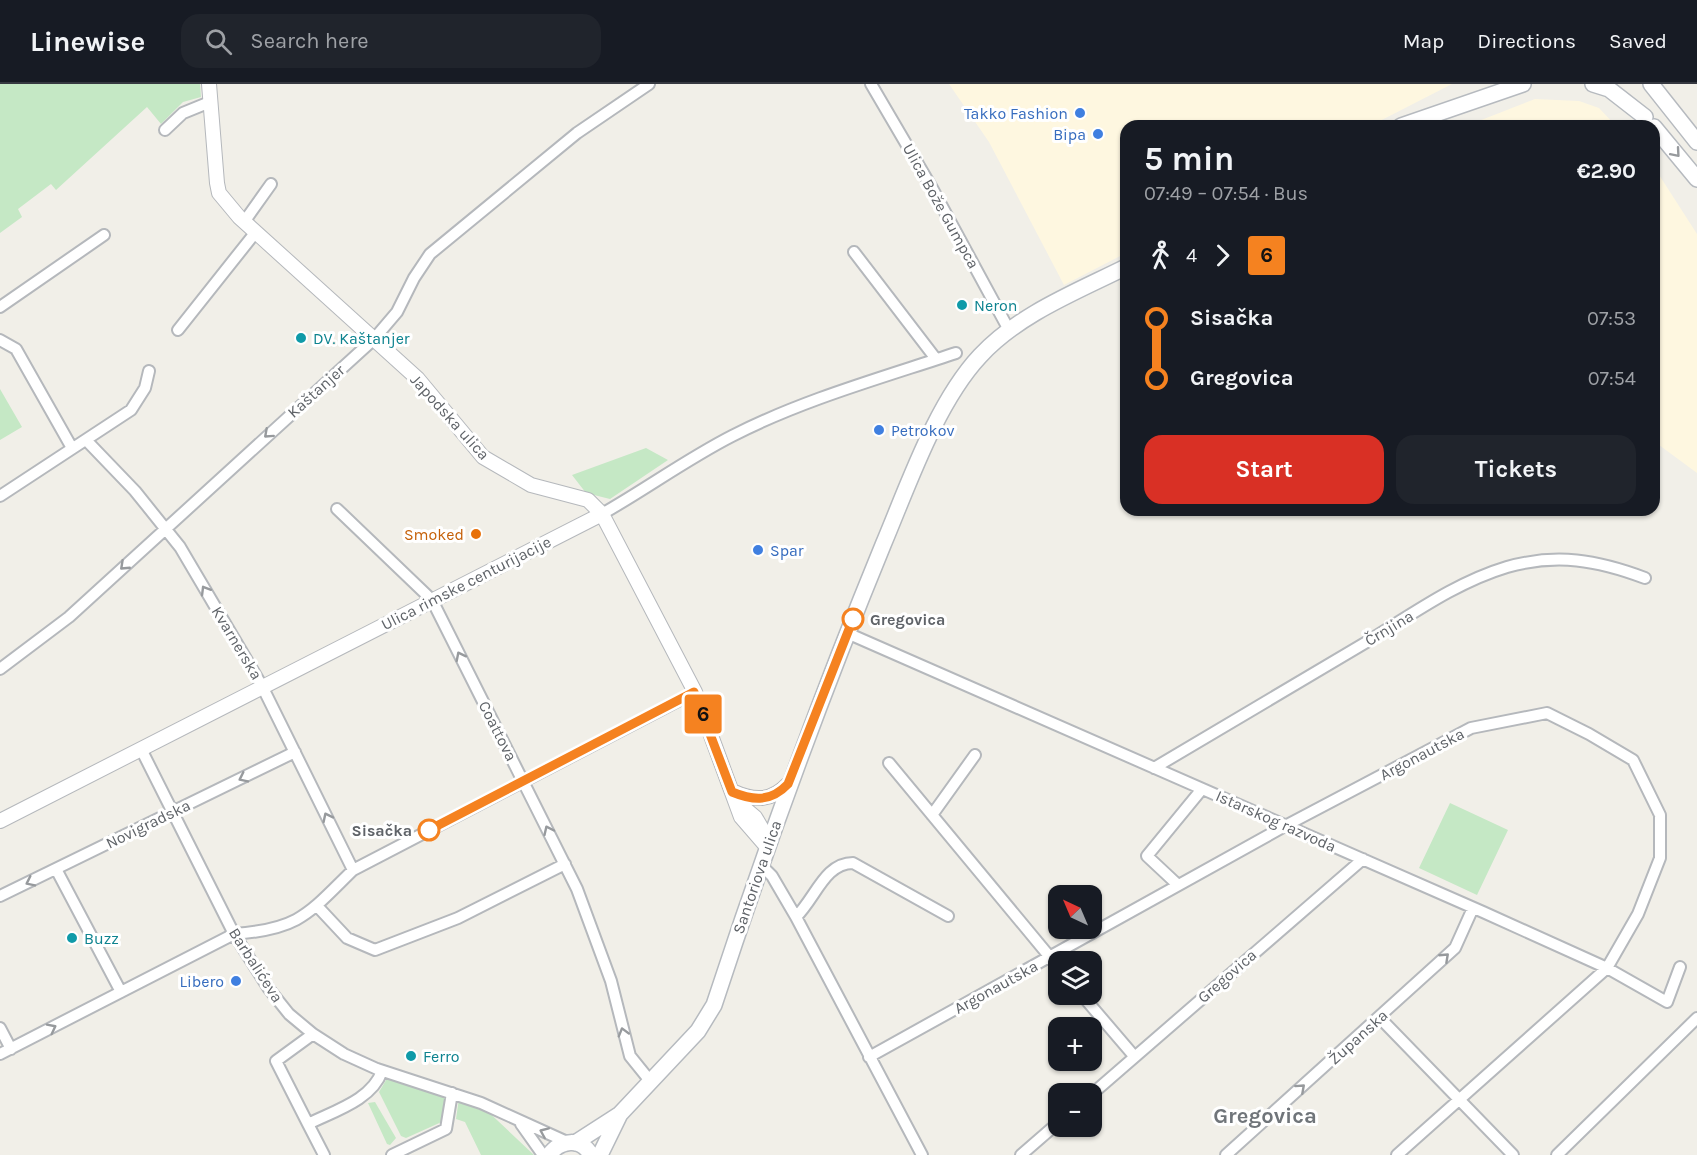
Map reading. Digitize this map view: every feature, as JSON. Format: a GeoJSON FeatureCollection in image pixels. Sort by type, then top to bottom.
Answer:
{"type":"FeatureCollection","features":[{"type":"Feature","properties":{"kind":"main road"},"geometry":{"type":"LineString","coordinates":[[1480,98],[1497,84]]}},
{"type":"Feature","properties":{"kind":"main road"},"geometry":{"type":"LineString","coordinates":[[1418,120],[1523,84]]}},
{"type":"Feature","properties":{"kind":"main road"},"geometry":{"type":"LineString","coordinates":[[1593,84],[1609,89],[1646,120]]}},
{"type":"Feature","properties":{"kind":"main road"},"geometry":{"type":"LineString","coordinates":[[1618,84],[1648,120]]}},
{"type":"Feature","properties":{"kind":"main road"},"geometry":{"type":"LineString","coordinates":[[1642,84],[1663,100]]}},
{"type":"Feature","properties":{"kind":"main road"},"geometry":{"type":"LineString","coordinates":[[1652,84],[1697,142]]}},
{"type":"Feature","properties":{"kind":"main road"},"geometry":{"type":"LineString","coordinates":[[1660,135],[1697,179]]}},
{"type":"Feature","properties":{"kind":"main road"},"geometry":{"type":"LineString","coordinates":[[1009,330],[1046,307],[1120,270]]}},
{"type":"Feature","properties":{"kind":"main road","name":"Santoriova ulica"},"geometry":{"type":"LineString","coordinates":[[549,1155],[554,1149],[620,1114],[698,1030],[714,1005],[788,784],[847,633],[916,467],[956,386],[980,356],[1009,330]]}},
{"type":"Feature","properties":{"kind":"main road","name":"Santoriova ulica"},"geometry":{"type":"LineString","coordinates":[[600,1155],[620,1114]]}},
{"type":"Feature","properties":{"kind":"main road"},"geometry":{"type":"LineString","coordinates":[[571,1142],[583,1145],[591,1155]]}},
{"type":"Feature","properties":{"kind":"street","name":"Japodska ulica"},"geometry":{"type":"LineString","coordinates":[[209,84],[219,193],[244,222],[430,392],[466,439],[483,457],[518,480],[588,500],[602,514],[694,692],[734,796],[755,817],[768,844]]}},
{"type":"Feature","properties":{"kind":"street","name":"Kaštanjer"},"geometry":{"type":"LineString","coordinates":[[0,669],[69,617],[165,527],[374,339],[397,312],[414,278],[430,254],[577,133],[650,84]]}},
{"type":"Feature","properties":{"kind":"street","name":"Ulica Bože Gumpca"},"geometry":{"type":"LineString","coordinates":[[871,84],[932,188],[1009,330]]}},
{"type":"Feature","properties":{"kind":"street"},"geometry":{"type":"LineString","coordinates":[[165,130],[183,113],[210,102]]}},
{"type":"Feature","properties":{"kind":"street"},"geometry":{"type":"LineString","coordinates":[[244,222],[271,184]]}},
{"type":"Feature","properties":{"kind":"street"},"geometry":{"type":"LineString","coordinates":[[178,330],[255,233]]}},
{"type":"Feature","properties":{"kind":"street"},"geometry":{"type":"LineString","coordinates":[[0,307],[104,235]]}},
{"type":"Feature","properties":{"kind":"street"},"geometry":{"type":"LineString","coordinates":[[854,252],[936,359]]}},
{"type":"Feature","properties":{"kind":"street"},"geometry":{"type":"LineString","coordinates":[[0,340],[16,350],[72,448]]}},
{"type":"Feature","properties":{"kind":"street","name":"Ulica rimske centurijacije"},"geometry":{"type":"LineString","coordinates":[[0,821],[602,514],[676,466],[734,435],[787,411],[956,353]]}},
{"type":"Feature","properties":{"kind":"street"},"geometry":{"type":"LineString","coordinates":[[0,496],[131,410],[145,388],[149,371]]}},
{"type":"Feature","properties":{"kind":"street","name":"Kvarnerska"},"geometry":{"type":"LineString","coordinates":[[86,440],[165,527],[262,686],[353,870]]}},
{"type":"Feature","properties":{"kind":"street","name":"Coattova"},"geometry":{"type":"LineString","coordinates":[[337,509],[432,600],[577,889],[611,981],[630,1056],[651,1082]]}},
{"type":"Feature","properties":{"kind":"street","name":"Črnjina"},"geometry":{"type":"LineString","coordinates":[[1154,768],[1434,600],[1486,574],[1508,567],[1566,559],[1606,563],[1645,578]]}},
{"type":"Feature","properties":{"kind":"street","name":"Istarskog razvoda"},"geometry":{"type":"LineString","coordinates":[[847,633],[1607,968],[1667,1002],[1680,967]]}},
{"type":"Feature","properties":{"kind":"street"},"geometry":{"type":"LineString","coordinates":[[0,1054],[234,934],[260,932],[286,925],[318,907],[353,870],[694,692]]}},
{"type":"Feature","properties":{"kind":"street","name":"Argonautska"},"geometry":{"type":"LineString","coordinates":[[1060,951],[1285,826],[1471,728],[1547,713],[1633,760],[1660,815],[1660,858],[1638,914],[1607,968],[1397,1155]]}},
{"type":"Feature","properties":{"kind":"street","name":"Barbalićeva"},"geometry":{"type":"LineString","coordinates":[[141,749],[234,934],[269,989],[289,1014],[313,1034],[344,1054],[382,1071],[481,1103],[521,1124],[571,1142]]}},
{"type":"Feature","properties":{"kind":"street","name":"Novigradska"},"geometry":{"type":"LineString","coordinates":[[0,896],[295,752]]}},
{"type":"Feature","properties":{"kind":"street"},"geometry":{"type":"LineString","coordinates":[[932,814],[975,755]]}},
{"type":"Feature","properties":{"kind":"street"},"geometry":{"type":"LineString","coordinates":[[889,763],[1048,956]]}},
{"type":"Feature","properties":{"kind":"street"},"geometry":{"type":"LineString","coordinates":[[734,796],[764,799],[773,796],[788,784]]}},
{"type":"Feature","properties":{"kind":"street"},"geometry":{"type":"LineString","coordinates":[[1178,885],[1148,856],[1202,789]]}},
{"type":"Feature","properties":{"kind":"street","name":"Gregovica"},"geometry":{"type":"LineString","coordinates":[[1102,1085],[1363,859]]}},
{"type":"Feature","properties":{"kind":"street"},"geometry":{"type":"LineString","coordinates":[[796,917],[809,904],[832,869],[841,863],[853,862],[948,916]]}},
{"type":"Feature","properties":{"kind":"street"},"geometry":{"type":"LineString","coordinates":[[318,907],[347,938],[375,950],[458,918],[565,864]]}},
{"type":"Feature","properties":{"kind":"street"},"geometry":{"type":"LineString","coordinates":[[761,865],[772,876],[796,917],[922,1155]]}},
{"type":"Feature","properties":{"kind":"street"},"geometry":{"type":"LineString","coordinates":[[56,869],[121,992]]}},
{"type":"Feature","properties":{"kind":"street","name":"Županska"},"geometry":{"type":"LineString","coordinates":[[1226,1155],[1455,948],[1473,908]]}},
{"type":"Feature","properties":{"kind":"street","name":"Argonautska"},"geometry":{"type":"LineString","coordinates":[[869,1058],[1048,958]]}},
{"type":"Feature","properties":{"kind":"street"},"geometry":{"type":"LineString","coordinates":[[1090,1005],[1134,1056]]}},
{"type":"Feature","properties":{"kind":"street"},"geometry":{"type":"LineString","coordinates":[[1380,1018],[1513,1155]]}},
{"type":"Feature","properties":{"kind":"street"},"geometry":{"type":"LineString","coordinates":[[1557,1155],[1697,1018]]}},
{"type":"Feature","properties":{"kind":"street"},"geometry":{"type":"LineString","coordinates":[[0,1028],[10,1049]]}},
{"type":"Feature","properties":{"kind":"street"},"geometry":{"type":"LineString","coordinates":[[313,1034],[276,1061],[324,1155]]}},
{"type":"Feature","properties":{"kind":"street"},"geometry":{"type":"LineString","coordinates":[[308,1124],[367,1094],[378,1083],[382,1071]]}},
{"type":"Feature","properties":{"kind":"street"},"geometry":{"type":"LineString","coordinates":[[392,1155],[446,1129],[452,1094]]}},
{"type":"Feature","properties":{"kind":"street","name":"Barbalićeva"},"geometry":{"type":"LineString","coordinates":[[521,1124],[543,1155]]}},
{"type":"Feature","properties":{"kind":"street"},"geometry":{"type":"LineString","coordinates":[[1021,1155],[1048,1132]]}},
{"type":"Feature","properties":{"kind":"shaded area"},"geometry":{"type":"Polygon","coordinates":[[[949,84],[1452,84],[1382,120],[1120,120],[1120,256],[1064,285],[989,142],[949,84]]]}},
{"type":"Feature","properties":{"kind":"shaded area"},"geometry":{"type":"Polygon","coordinates":[[[1535,99],[1579,101],[1599,108],[1610,120],[1481,120],[1535,99]]]}},
{"type":"Feature","properties":{"kind":"shaded area"},"geometry":{"type":"Polygon","coordinates":[[[1660,176],[1697,234],[1697,473],[1660,446],[1660,176]]]}},
{"type":"Feature","properties":{"kind":"green space"},"geometry":{"type":"Polygon","coordinates":[[[0,84],[200,84],[201,97],[183,102],[161,124],[147,107],[56,190],[51,184],[18,209],[22,217],[0,233],[0,84]]]}},
{"type":"Feature","properties":{"kind":"green space"},"geometry":{"type":"Polygon","coordinates":[[[0,389],[22,427],[0,440],[0,389]]]}},
{"type":"Feature","properties":{"kind":"green space"},"geometry":{"type":"Polygon","coordinates":[[[646,448],[668,460],[610,499],[586,493],[572,475],[646,448]]]}},
{"type":"Feature","properties":{"kind":"green space"},"geometry":{"type":"Polygon","coordinates":[[[1450,803],[1508,830],[1477,895],[1419,868],[1450,803]]]}},
{"type":"Feature","properties":{"kind":"green space"},"geometry":{"type":"Polygon","coordinates":[[[389,1075],[451,1095],[446,1120],[406,1138],[401,1136],[379,1092],[389,1075]]]}},
{"type":"Feature","properties":{"kind":"green space"},"geometry":{"type":"Polygon","coordinates":[[[459,1098],[481,1105],[534,1155],[481,1155],[465,1122],[456,1119],[459,1098]]]}},
{"type":"Feature","properties":{"kind":"green space"},"geometry":{"type":"Polygon","coordinates":[[[375,1102],[396,1138],[390,1145],[387,1144],[368,1103],[375,1102]]]}},
{"type":"Feature","properties":{"kind":"bus line","name":"6"},"geometry":{"type":"LineString","coordinates":[[429,830],[694,692],[732,792],[752,799],[773,796],[788,784],[853,619]]}},
{"type":"Feature","properties":{"kind":"place","name":"Takko Fashion"},"geometry":{"type":"Point","coordinates":[1080,113]}},
{"type":"Feature","properties":{"kind":"place","name":"Bipa"},"geometry":{"type":"Point","coordinates":[1098,134]}},
{"type":"Feature","properties":{"kind":"place","name":"Neron"},"geometry":{"type":"Point","coordinates":[962,305]}},
{"type":"Feature","properties":{"kind":"place","name":"DV. Kaštanjer"},"geometry":{"type":"Point","coordinates":[301,338]}},
{"type":"Feature","properties":{"kind":"place","name":"Petrokov"},"geometry":{"type":"Point","coordinates":[879,430]}},
{"type":"Feature","properties":{"kind":"place","name":"Smoked"},"geometry":{"type":"Point","coordinates":[476,534]}},
{"type":"Feature","properties":{"kind":"place","name":"Spar"},"geometry":{"type":"Point","coordinates":[758,550]}},
{"type":"Feature","properties":{"kind":"place","name":"Gregovica"},"geometry":{"type":"Point","coordinates":[853,619]}},
{"type":"Feature","properties":{"kind":"place","name":"Sisačka"},"geometry":{"type":"Point","coordinates":[429,830]}},
{"type":"Feature","properties":{"kind":"place","name":"Buzz"},"geometry":{"type":"Point","coordinates":[72,938]}},
{"type":"Feature","properties":{"kind":"place","name":"Libero"},"geometry":{"type":"Point","coordinates":[236,981]}},
{"type":"Feature","properties":{"kind":"place","name":"Ferro"},"geometry":{"type":"Point","coordinates":[411,1056]}},
{"type":"Feature","properties":{"kind":"district","name":"Gregovica"},"geometry":{"type":"Point","coordinates":[1265,1116]}}]}
